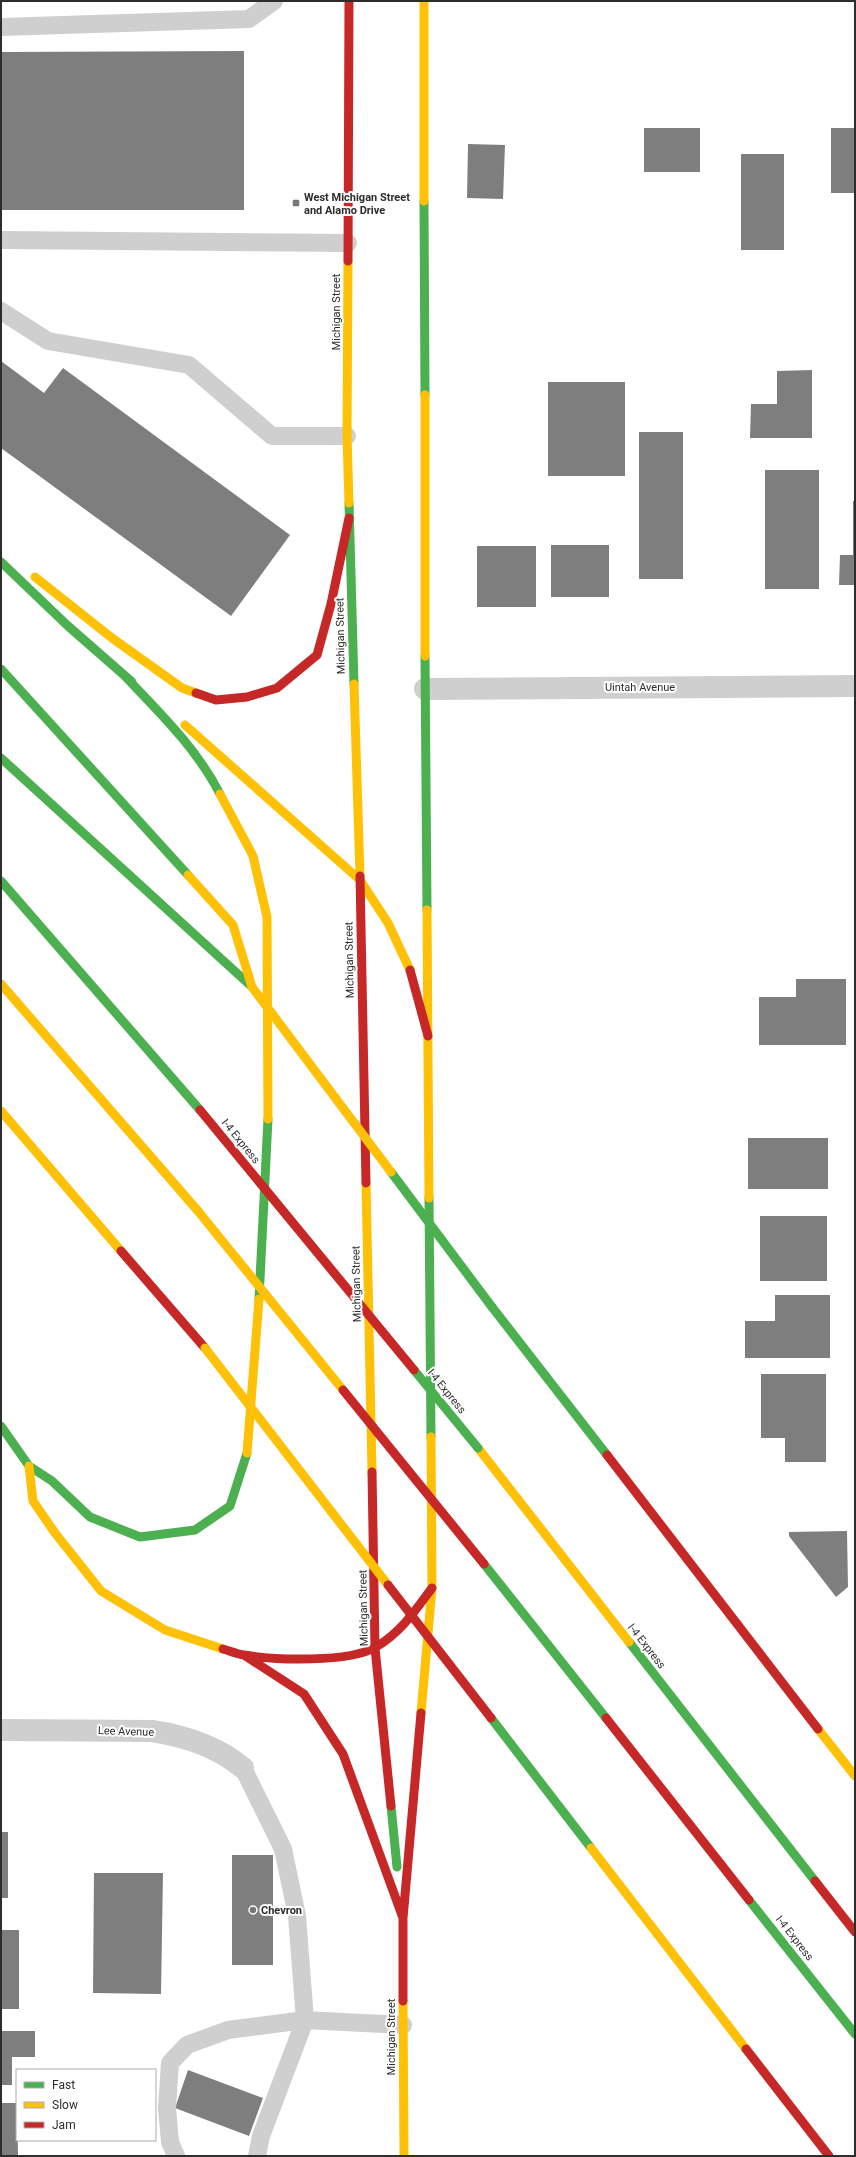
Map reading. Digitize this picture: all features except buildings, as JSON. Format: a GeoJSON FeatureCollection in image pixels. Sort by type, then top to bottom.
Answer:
{"type":"FeatureCollection","features":[{"type":"Feature","properties":{"kind":"main road","name":"Michigan Street"},"geometry":{"type":"LineString","coordinates":[[349,1],[347,436],[360,880],[375,1648],[403,1918]]}},
{"type":"Feature","properties":{"kind":"main road","name":"Michigan Street"},"geometry":{"type":"LineString","coordinates":[[404,2156],[403,1918],[432,1588],[425,689],[424,1]]}},
{"type":"Feature","properties":{"kind":"main road"},"geometry":{"type":"LineString","coordinates":[[26,570],[112,638],[182,688],[216,700],[247,697],[277,688],[317,655],[331,604],[349,518]]}},
{"type":"Feature","properties":{"kind":"main road"},"geometry":{"type":"LineString","coordinates":[[1,1426],[29,1466],[52,1481],[90,1517],[140,1538],[195,1530],[230,1506],[248,1449],[257,1341],[269,1108],[267,917],[253,856],[208,770],[169,722],[121,672],[7,559]]}},
{"type":"Feature","properties":{"kind":"main road"},"geometry":{"type":"LineString","coordinates":[[1,669],[94,768],[233,925],[252,987]]}},
{"type":"Feature","properties":{"kind":"main road"},"geometry":{"type":"LineString","coordinates":[[121,672],[190,729],[360,880],[388,923],[408,964],[428,1036]]}},
{"type":"Feature","properties":{"kind":"main road"},"geometry":{"type":"LineString","coordinates":[[1,758],[252,987],[492,1307],[855,1776]]}},
{"type":"Feature","properties":{"kind":"main road","name":"I-4 Express"},"geometry":{"type":"LineString","coordinates":[[1,881],[200,1110],[478,1448],[855,1932]]}},
{"type":"Feature","properties":{"kind":"main road","name":"I-4 Express"},"geometry":{"type":"LineString","coordinates":[[1,984],[198,1212],[484,1564],[855,2034]]}},
{"type":"Feature","properties":{"kind":"main road"},"geometry":{"type":"LineString","coordinates":[[1,1111],[206,1348],[829,2156]]}},
{"type":"Feature","properties":{"kind":"main road"},"geometry":{"type":"LineString","coordinates":[[29,1466],[34,1501],[55,1534],[102,1591],[166,1630],[243,1655],[287,1658],[342,1658],[375,1648],[404,1626],[432,1588]]}},
{"type":"Feature","properties":{"kind":"main road"},"geometry":{"type":"LineString","coordinates":[[243,1655],[304,1694],[343,1754],[403,1918]]}},
{"type":"Feature","properties":{"kind":"street","name":"Uintah Avenue"},"geometry":{"type":"LineString","coordinates":[[425,689],[855,686]]}},
{"type":"Feature","properties":{"kind":"street","name":"Lee Avenue"},"geometry":{"type":"LineString","coordinates":[[1,1730],[152,1731],[174,1734],[208,1746],[231,1758],[243,1768]]}},
{"type":"Feature","properties":{"kind":"lane"},"geometry":{"type":"LineString","coordinates":[[1,27],[250,19],[274,1]]}},
{"type":"Feature","properties":{"kind":"lane"},"geometry":{"type":"LineString","coordinates":[[1,240],[348,244]]}},
{"type":"Feature","properties":{"kind":"lane"},"geometry":{"type":"LineString","coordinates":[[1,312],[48,341],[189,365],[272,436],[347,436]]}},
{"type":"Feature","properties":{"kind":"lane"},"geometry":{"type":"LineString","coordinates":[[243,1768],[283,1849],[297,1916],[305,2020],[261,2136],[257,2156]]}},
{"type":"Feature","properties":{"kind":"lane"},"geometry":{"type":"LineString","coordinates":[[176,2156],[170,2142],[167,2108],[170,2063],[187,2045],[228,2030],[305,2020],[403,2024]]}},
{"type":"Feature","properties":{"kind":"traffic: fast"},"geometry":{"type":"LineString","coordinates":[[424,201],[425,395]]}},
{"type":"Feature","properties":{"kind":"traffic: fast"},"geometry":{"type":"LineString","coordinates":[[349,503],[354,684]]}},
{"type":"Feature","properties":{"kind":"traffic: fast"},"geometry":{"type":"LineString","coordinates":[[1,562],[68,626],[132,682]]}},
{"type":"Feature","properties":{"kind":"traffic: fast"},"geometry":{"type":"LineString","coordinates":[[425,656],[427,910]]}},
{"type":"Feature","properties":{"kind":"traffic: fast"},"geometry":{"type":"LineString","coordinates":[[1,669],[188,875]]}},
{"type":"Feature","properties":{"kind":"traffic: fast"},"geometry":{"type":"LineString","coordinates":[[121,672],[188,745],[220,794]]}},
{"type":"Feature","properties":{"kind":"traffic: fast"},"geometry":{"type":"LineString","coordinates":[[1,758],[251,986]]}},
{"type":"Feature","properties":{"kind":"traffic: fast"},"geometry":{"type":"LineString","coordinates":[[1,881],[200,1110]]}},
{"type":"Feature","properties":{"kind":"traffic: fast"},"geometry":{"type":"LineString","coordinates":[[259,1299],[268,1119]]}},
{"type":"Feature","properties":{"kind":"traffic: fast"},"geometry":{"type":"LineString","coordinates":[[391,1172],[492,1307]]}},
{"type":"Feature","properties":{"kind":"traffic: fast"},"geometry":{"type":"LineString","coordinates":[[429,1198],[431,1437]]}},
{"type":"Feature","properties":{"kind":"traffic: fast"},"geometry":{"type":"LineString","coordinates":[[492,1307],[607,1455]]}},
{"type":"Feature","properties":{"kind":"traffic: fast"},"geometry":{"type":"LineString","coordinates":[[414,1370],[478,1448]]}},
{"type":"Feature","properties":{"kind":"traffic: fast"},"geometry":{"type":"LineString","coordinates":[[1,1426],[29,1466],[52,1481],[90,1517],[140,1537],[195,1530],[230,1506],[247,1453]]}},
{"type":"Feature","properties":{"kind":"traffic: fast"},"geometry":{"type":"LineString","coordinates":[[484,1564],[606,1718]]}},
{"type":"Feature","properties":{"kind":"traffic: fast"},"geometry":{"type":"LineString","coordinates":[[629,1642],[815,1881]]}},
{"type":"Feature","properties":{"kind":"traffic: fast"},"geometry":{"type":"LineString","coordinates":[[491,1718],[591,1848]]}},
{"type":"Feature","properties":{"kind":"traffic: fast"},"geometry":{"type":"LineString","coordinates":[[391,1806],[397,1867]]}},
{"type":"Feature","properties":{"kind":"traffic: fast"},"geometry":{"type":"LineString","coordinates":[[749,1900],[855,2034]]}},
{"type":"Feature","properties":{"kind":"traffic: slow"},"geometry":{"type":"LineString","coordinates":[[424,1],[424,201]]}},
{"type":"Feature","properties":{"kind":"traffic: slow"},"geometry":{"type":"LineString","coordinates":[[348,261],[347,436],[349,503]]}},
{"type":"Feature","properties":{"kind":"traffic: slow"},"geometry":{"type":"LineString","coordinates":[[425,395],[425,656]]}},
{"type":"Feature","properties":{"kind":"traffic: slow"},"geometry":{"type":"LineString","coordinates":[[35,577],[112,638],[182,688],[196,693]]}},
{"type":"Feature","properties":{"kind":"traffic: slow"},"geometry":{"type":"LineString","coordinates":[[354,684],[360,876]]}},
{"type":"Feature","properties":{"kind":"traffic: slow"},"geometry":{"type":"LineString","coordinates":[[185,725],[360,880],[388,923],[410,970]]}},
{"type":"Feature","properties":{"kind":"traffic: slow"},"geometry":{"type":"LineString","coordinates":[[220,794],[253,856],[267,917],[268,1119]]}},
{"type":"Feature","properties":{"kind":"traffic: slow"},"geometry":{"type":"LineString","coordinates":[[188,875],[233,925],[252,987]]}},
{"type":"Feature","properties":{"kind":"traffic: slow"},"geometry":{"type":"LineString","coordinates":[[427,910],[429,1198]]}},
{"type":"Feature","properties":{"kind":"traffic: slow"},"geometry":{"type":"LineString","coordinates":[[1,984],[198,1211]]}},
{"type":"Feature","properties":{"kind":"traffic: slow"},"geometry":{"type":"LineString","coordinates":[[252,987],[391,1172]]}},
{"type":"Feature","properties":{"kind":"traffic: slow"},"geometry":{"type":"LineString","coordinates":[[1,1111],[121,1251]]}},
{"type":"Feature","properties":{"kind":"traffic: slow"},"geometry":{"type":"LineString","coordinates":[[366,1183],[372,1472]]}},
{"type":"Feature","properties":{"kind":"traffic: slow"},"geometry":{"type":"LineString","coordinates":[[198,1211],[343,1390]]}},
{"type":"Feature","properties":{"kind":"traffic: slow"},"geometry":{"type":"LineString","coordinates":[[247,1453],[259,1299]]}},
{"type":"Feature","properties":{"kind":"traffic: slow"},"geometry":{"type":"LineString","coordinates":[[205,1348],[388,1585]]}},
{"type":"Feature","properties":{"kind":"traffic: slow"},"geometry":{"type":"LineString","coordinates":[[421,1713],[432,1588],[431,1437]]}},
{"type":"Feature","properties":{"kind":"traffic: slow"},"geometry":{"type":"LineString","coordinates":[[478,1448],[629,1642]]}},
{"type":"Feature","properties":{"kind":"traffic: slow"},"geometry":{"type":"LineString","coordinates":[[29,1466],[33,1501],[55,1533],[101,1591],[165,1630],[223,1649]]}},
{"type":"Feature","properties":{"kind":"traffic: slow"},"geometry":{"type":"LineString","coordinates":[[818,1729],[855,1776]]}},
{"type":"Feature","properties":{"kind":"traffic: slow"},"geometry":{"type":"LineString","coordinates":[[591,1848],[746,2049]]}},
{"type":"Feature","properties":{"kind":"traffic: slow"},"geometry":{"type":"LineString","coordinates":[[403,2001],[404,2156]]}},
{"type":"Feature","properties":{"kind":"traffic: jam"},"geometry":{"type":"LineString","coordinates":[[348,261],[349,1]]}},
{"type":"Feature","properties":{"kind":"traffic: jam"},"geometry":{"type":"LineString","coordinates":[[196,693],[216,700],[247,697],[277,688],[317,655],[331,604],[349,518]]}},
{"type":"Feature","properties":{"kind":"traffic: jam"},"geometry":{"type":"LineString","coordinates":[[360,876],[366,1183]]}},
{"type":"Feature","properties":{"kind":"traffic: jam"},"geometry":{"type":"LineString","coordinates":[[410,970],[428,1036]]}},
{"type":"Feature","properties":{"kind":"traffic: jam"},"geometry":{"type":"LineString","coordinates":[[200,1110],[414,1370]]}},
{"type":"Feature","properties":{"kind":"traffic: jam"},"geometry":{"type":"LineString","coordinates":[[121,1251],[205,1348]]}},
{"type":"Feature","properties":{"kind":"traffic: jam"},"geometry":{"type":"LineString","coordinates":[[343,1390],[484,1564]]}},
{"type":"Feature","properties":{"kind":"traffic: jam"},"geometry":{"type":"LineString","coordinates":[[607,1455],[818,1729]]}},
{"type":"Feature","properties":{"kind":"traffic: jam"},"geometry":{"type":"LineString","coordinates":[[372,1472],[375,1648],[391,1806]]}},
{"type":"Feature","properties":{"kind":"traffic: jam"},"geometry":{"type":"LineString","coordinates":[[388,1585],[491,1718]]}},
{"type":"Feature","properties":{"kind":"traffic: jam"},"geometry":{"type":"LineString","coordinates":[[223,1649],[257,1657],[292,1659],[331,1658],[364,1652],[376,1647],[393,1635],[413,1613],[432,1588]]}},
{"type":"Feature","properties":{"kind":"traffic: jam"},"geometry":{"type":"LineString","coordinates":[[244,1655],[304,1694],[343,1754],[403,1918]]}},
{"type":"Feature","properties":{"kind":"traffic: jam"},"geometry":{"type":"LineString","coordinates":[[403,2001],[403,1918],[421,1713]]}},
{"type":"Feature","properties":{"kind":"traffic: jam"},"geometry":{"type":"LineString","coordinates":[[606,1718],[749,1900]]}},
{"type":"Feature","properties":{"kind":"traffic: jam"},"geometry":{"type":"LineString","coordinates":[[815,1881],[855,1932]]}},
{"type":"Feature","properties":{"kind":"traffic: jam"},"geometry":{"type":"LineString","coordinates":[[746,2049],[829,2156]]}},
{"type":"Feature","properties":{"kind":"place","name":"West Michigan Street and Alamo Drive"},"geometry":{"type":"Point","coordinates":[296,203]}},
{"type":"Feature","properties":{"kind":"place","name":"Chevron"},"geometry":{"type":"Point","coordinates":[253,1910]}}]}
